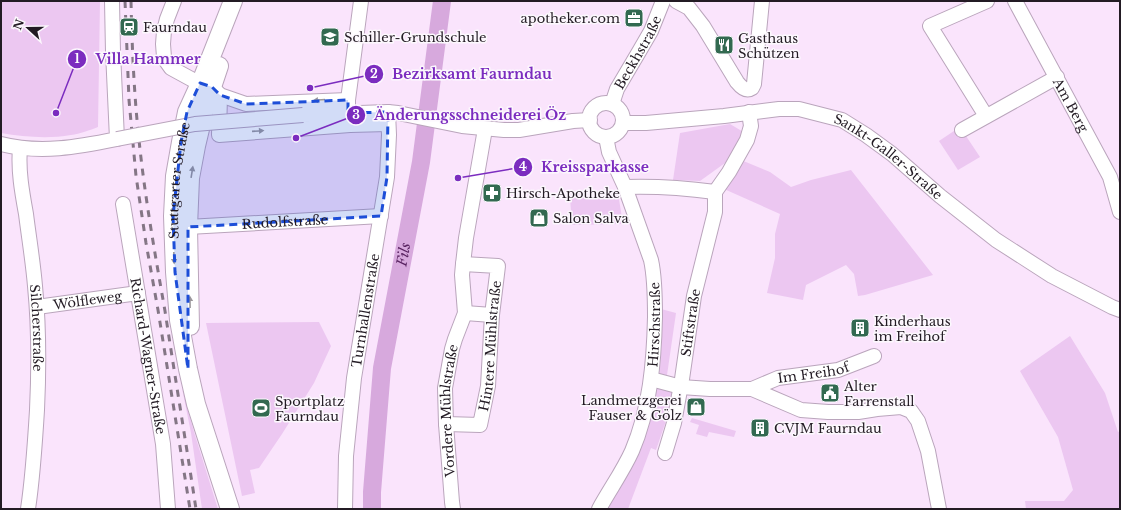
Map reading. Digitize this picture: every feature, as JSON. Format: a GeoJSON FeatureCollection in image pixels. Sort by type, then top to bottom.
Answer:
{"type":"FeatureCollection","features":[{"type":"Feature","properties":{"kind":"main road","name":"Stuttgarter Straße"},"geometry":{"type":"LineString","coordinates":[[188,369],[194,226],[190,178],[203,116],[233,1]]}},
{"type":"Feature","properties":{"kind":"main road","name":"Stuttgarter Straße"},"geometry":{"type":"LineString","coordinates":[[230,509],[196,404],[188,369],[179,320],[175,272],[173,216],[175,176],[180,142],[187,112],[211,88],[245,1]]}},
{"type":"Feature","properties":{"kind":"street"},"geometry":{"type":"LineString","coordinates":[[112,1],[117,139]]}},
{"type":"Feature","properties":{"kind":"street"},"geometry":{"type":"LineString","coordinates":[[174,1],[164,31],[164,52],[166,61],[171,68],[195,82],[246,104],[291,102],[348,106],[388,118]]}},
{"type":"Feature","properties":{"kind":"street"},"geometry":{"type":"LineString","coordinates":[[348,106],[361,1]]}},
{"type":"Feature","properties":{"kind":"street","name":"Beckhstraße"},"geometry":{"type":"LineString","coordinates":[[612,104],[617,89],[647,38],[663,1]]}},
{"type":"Feature","properties":{"kind":"street"},"geometry":{"type":"LineString","coordinates":[[676,1],[689,8],[703,26],[737,82],[744,89],[750,89],[754,84],[762,1]]}},
{"type":"Feature","properties":{"kind":"street"},"geometry":{"type":"LineString","coordinates":[[986,116],[930,26],[987,1]]}},
{"type":"Feature","properties":{"kind":"street","name":"Am Berg"},"geometry":{"type":"LineString","coordinates":[[1015,1],[1110,177],[1120,212]]}},
{"type":"Feature","properties":{"kind":"street"},"geometry":{"type":"LineString","coordinates":[[962,130],[1057,77]]}},
{"type":"Feature","properties":{"kind":"street"},"geometry":{"type":"LineString","coordinates":[[211,88],[219,135],[350,125],[388,118],[410,116],[485,129],[504,130],[519,130],[572,121],[590,120]]}},
{"type":"Feature","properties":{"kind":"street"},"geometry":{"type":"LineString","coordinates":[[607,103],[612,104],[617,107],[623,116],[622,126],[616,134],[606,137],[596,134],[590,125],[590,115],[597,106],[607,103]]}},
{"type":"Feature","properties":{"kind":"street"},"geometry":{"type":"LineString","coordinates":[[1,144],[20,161],[40,149],[78,147],[202,123],[303,115],[348,106]]}},
{"type":"Feature","properties":{"kind":"street","name":"Sankt-Galler-Straße"},"geometry":{"type":"LineString","coordinates":[[623,122],[646,123],[724,116],[779,109],[799,109],[842,120],[892,154],[940,196],[996,240],[1052,276],[1120,310]]}},
{"type":"Feature","properties":{"kind":"street"},"geometry":{"type":"LineString","coordinates":[[625,187],[643,186],[716,192],[748,140],[751,126],[749,112]]}},
{"type":"Feature","properties":{"kind":"street","name":"Turnhallenstraße"},"geometry":{"type":"LineString","coordinates":[[344,509],[346,456],[354,378],[387,177],[389,135],[388,118]]}},
{"type":"Feature","properties":{"kind":"street","name":"Vordere Mühlstraße"},"geometry":{"type":"LineString","coordinates":[[453,509],[446,424],[445,386],[453,344],[465,313],[462,275],[463,264],[466,238],[485,129]]}},
{"type":"Feature","properties":{"kind":"street","name":"Hirschstraße"},"geometry":{"type":"LineString","coordinates":[[600,509],[623,470],[640,429],[645,410],[651,379],[655,290],[651,260],[625,187],[609,152],[606,137]]}},
{"type":"Feature","properties":{"kind":"street","name":"Silcherstraße"},"geometry":{"type":"LineString","coordinates":[[20,161],[32,253],[38,333],[38,394],[28,509]]}},
{"type":"Feature","properties":{"kind":"street","name":"Stiftstraße"},"geometry":{"type":"LineString","coordinates":[[665,453],[674,423],[681,387],[694,296],[715,212],[716,192]]}},
{"type":"Feature","properties":{"kind":"street","name":"Richard-Wagner-Straße"},"geometry":{"type":"LineString","coordinates":[[124,204],[163,444],[168,509]]}},
{"type":"Feature","properties":{"kind":"street","name":"Rudolfstraße"},"geometry":{"type":"LineString","coordinates":[[194,226],[381,216]]}},
{"type":"Feature","properties":{"kind":"street","name":"Hintere Mühlstraße"},"geometry":{"type":"LineString","coordinates":[[446,424],[480,425],[488,386],[492,315],[498,266],[463,264]]}},
{"type":"Feature","properties":{"kind":"street","name":"Wölfleweg"},"geometry":{"type":"LineString","coordinates":[[37,307],[138,293]]}},
{"type":"Feature","properties":{"kind":"street"},"geometry":{"type":"LineString","coordinates":[[465,313],[492,315]]}},
{"type":"Feature","properties":{"kind":"street","name":"Im Freihof"},"geometry":{"type":"LineString","coordinates":[[651,379],[681,387],[752,389],[778,378],[838,370],[874,356]]}},
{"type":"Feature","properties":{"kind":"street","name":"Im Freihof"},"geometry":{"type":"LineString","coordinates":[[752,389],[801,410],[858,412],[901,407],[911,411],[918,421],[928,451],[939,509]]}},
{"type":"Feature","properties":{"kind":"highlighted area"},"geometry":{"type":"Polygon","coordinates":[[[200,83],[212,87],[220,95],[246,104],[348,100],[348,113],[388,112],[387,177],[381,216],[188,227],[188,369],[175,272],[173,216],[181,142],[187,112],[200,83]]]}},
{"type":"Feature","properties":{"kind":"shaded area"},"geometry":{"type":"Polygon","coordinates":[[[1,1],[100,1],[98,127],[78,134],[54,137],[1,133],[1,1]]]}},
{"type":"Feature","properties":{"kind":"shaded area"},"geometry":{"type":"Polygon","coordinates":[[[730,124],[745,133],[725,163],[700,181],[673,180],[680,133],[730,124]]]}},
{"type":"Feature","properties":{"kind":"shaded area"},"geometry":{"type":"Polygon","coordinates":[[[960,127],[980,157],[958,170],[939,141],[960,127]]]}},
{"type":"Feature","properties":{"kind":"shaded area"},"geometry":{"type":"Polygon","coordinates":[[[741,160],[770,172],[791,187],[811,180],[851,170],[933,275],[858,296],[854,274],[846,265],[806,285],[803,300],[767,293],[775,258],[775,234],[780,214],[724,189],[741,160]]]}},
{"type":"Feature","properties":{"kind":"shaded area"},"geometry":{"type":"Polygon","coordinates":[[[618,193],[623,224],[572,225],[570,198],[601,196],[618,193]]]}},
{"type":"Feature","properties":{"kind":"shaded area"},"geometry":{"type":"Polygon","coordinates":[[[661,309],[676,313],[666,382],[659,380],[662,340],[661,309]]]}},
{"type":"Feature","properties":{"kind":"shaded area","name":"Sportplatz Faurndau"},"geometry":{"type":"Polygon","coordinates":[[[319,322],[331,346],[314,383],[282,434],[259,468],[250,470],[255,493],[242,496],[206,323],[319,322]]]}},
{"type":"Feature","properties":{"kind":"shaded area"},"geometry":{"type":"Polygon","coordinates":[[[1070,336],[1105,393],[1118,432],[1120,431],[1120,509],[1026,509],[1025,501],[1064,501],[1073,490],[1058,437],[1020,371],[1070,336]]]}},
{"type":"Feature","properties":{"kind":"shaded area"},"geometry":{"type":"Polygon","coordinates":[[[651,379],[681,387],[674,423],[666,421],[656,450],[651,448],[628,509],[600,509],[612,489],[651,379]]]}},
{"type":"Feature","properties":{"kind":"shaded area"},"geometry":{"type":"Polygon","coordinates":[[[182,388],[218,509],[202,509],[191,433],[182,388]]]}},
{"type":"Feature","properties":{"kind":"shaded area"},"geometry":{"type":"Polygon","coordinates":[[[692,418],[736,431],[734,437],[709,432],[707,437],[696,434],[699,425],[690,422],[692,418]]]}},
{"type":"Feature","properties":{"kind":"waterway","name":"Fils"},"geometry":{"type":"LineString","coordinates":[[372,509],[372,492],[382,368],[421,162],[442,1]]}},
{"type":"Feature","properties":{"kind":"railway"},"geometry":{"type":"LineString","coordinates":[[125,1],[129,100],[136,176],[190,509]]}},
{"type":"Feature","properties":{"kind":"railway"},"geometry":{"type":"LineString","coordinates":[[131,1],[137,123],[141,162],[196,509]]}},
{"type":"Feature","properties":{"kind":"place","name":"apotheker.com"},"geometry":{"type":"Point","coordinates":[634,18]}},
{"type":"Feature","properties":{"kind":"place","name":"Faurndau"},"geometry":{"type":"Point","coordinates":[129,27]}},
{"type":"Feature","properties":{"kind":"place","name":"Schiller-Grundschule"},"geometry":{"type":"Point","coordinates":[330,37]}},
{"type":"Feature","properties":{"kind":"place","name":"Gasthaus Schützen"},"geometry":{"type":"Point","coordinates":[724,45]}},
{"type":"Feature","properties":{"kind":"place","name":"Bezirksamt Faurndau"},"geometry":{"type":"Point","coordinates":[310,88]}},
{"type":"Feature","properties":{"kind":"place","name":"Villa Hammer"},"geometry":{"type":"Point","coordinates":[56,113]}},
{"type":"Feature","properties":{"kind":"place","name":"Änderungsschneiderei Öz"},"geometry":{"type":"Point","coordinates":[296,138]}},
{"type":"Feature","properties":{"kind":"place","name":"Kreissparkasse"},"geometry":{"type":"Point","coordinates":[458,178]}},
{"type":"Feature","properties":{"kind":"place","name":"Hirsch-Apotheke"},"geometry":{"type":"Point","coordinates":[492,193]}},
{"type":"Feature","properties":{"kind":"place","name":"Salon Salva"},"geometry":{"type":"Point","coordinates":[539,218]}},
{"type":"Feature","properties":{"kind":"place","name":"Kinderhaus im Freihof"},"geometry":{"type":"Point","coordinates":[860,328]}},
{"type":"Feature","properties":{"kind":"place","name":"Alter Farrenstall"},"geometry":{"type":"Point","coordinates":[830,393]}},
{"type":"Feature","properties":{"kind":"place","name":"Landmetzgerei Fauser & Gölz"},"geometry":{"type":"Point","coordinates":[696,407]}},
{"type":"Feature","properties":{"kind":"place","name":"Sportplatz Faurndau"},"geometry":{"type":"Point","coordinates":[261,408]}},
{"type":"Feature","properties":{"kind":"place","name":"CVJM Faurndau"},"geometry":{"type":"Point","coordinates":[760,428]}}]}
